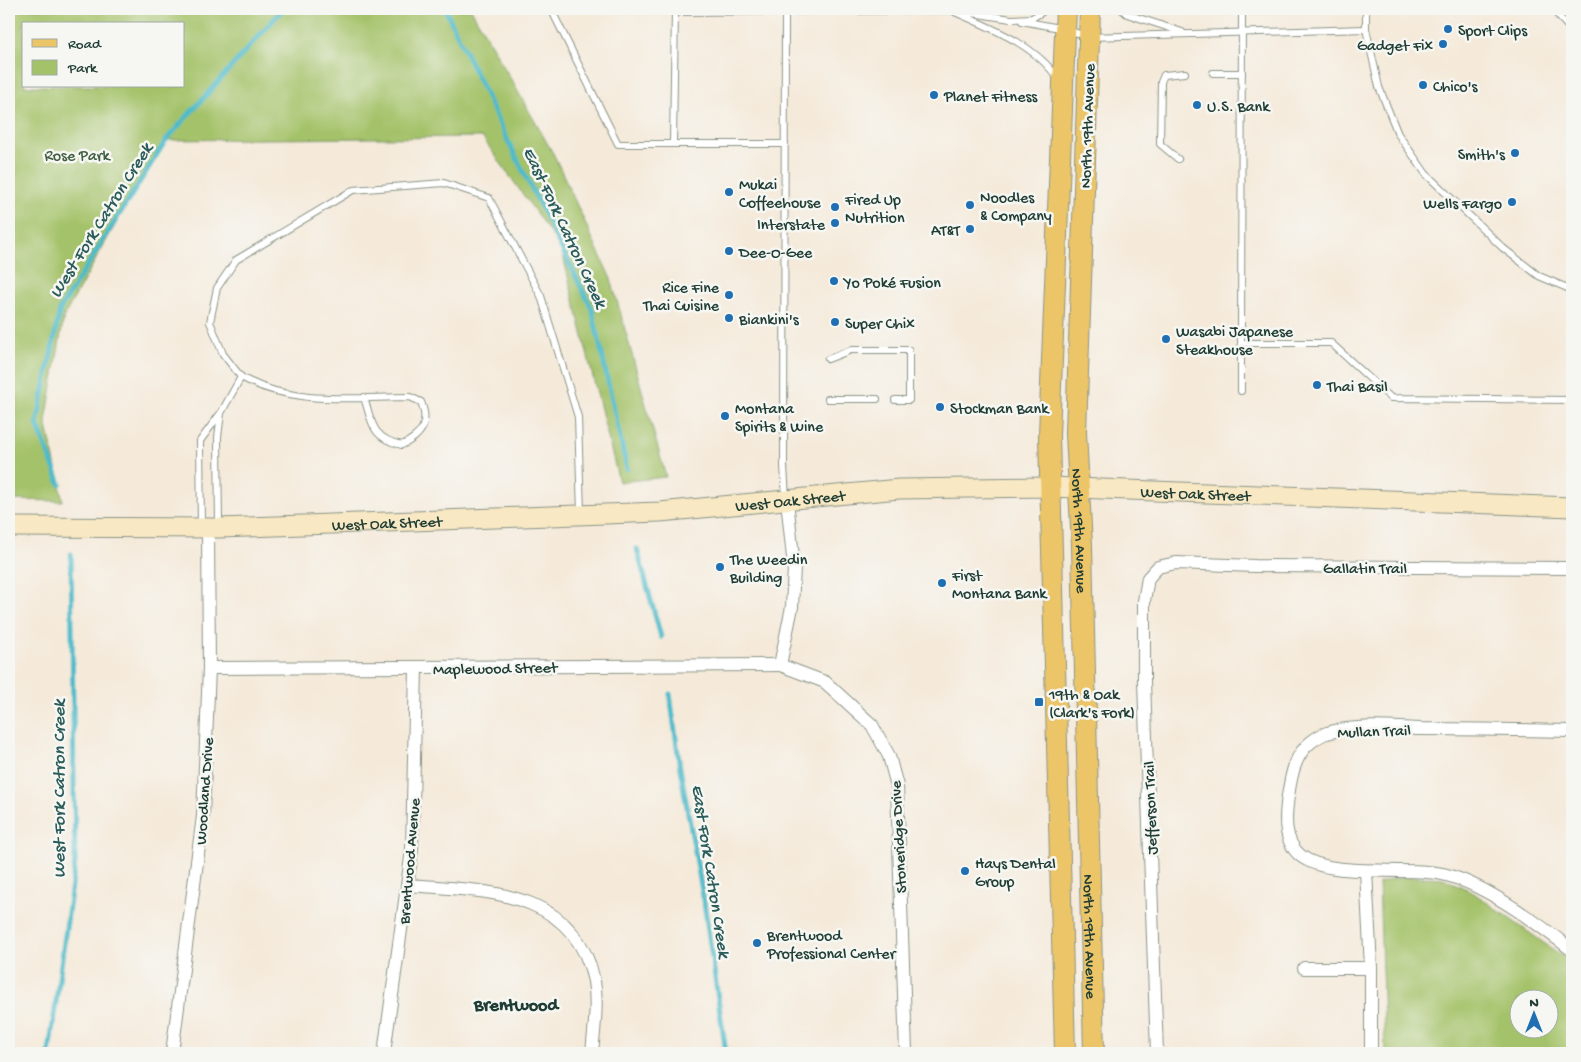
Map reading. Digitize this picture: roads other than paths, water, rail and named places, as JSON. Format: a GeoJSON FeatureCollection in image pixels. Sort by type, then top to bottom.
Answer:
{"type":"FeatureCollection","features":[{"type":"Feature","properties":{"kind":"main road","name":"North 19th Avenue"},"geometry":{"type":"LineString","coordinates":[[1065,1053],[1049,435],[1066,9]]}},
{"type":"Feature","properties":{"kind":"main road","name":"North 19th Avenue"},"geometry":{"type":"LineString","coordinates":[[1090,9],[1076,433],[1080,489],[1094,1053]]}},
{"type":"Feature","properties":{"kind":"main road","name":"West Oak Street"},"geometry":{"type":"LineString","coordinates":[[9,527],[209,528],[660,512],[898,489],[1050,488],[1572,506]]}},
{"type":"Feature","properties":{"kind":"street"},"geometry":{"type":"LineString","coordinates":[[780,665],[792,607],[794,566],[786,500]]}},
{"type":"Feature","properties":{"kind":"street","name":"Woodland Drive"},"geometry":{"type":"LineString","coordinates":[[172,1053],[203,816],[209,668],[209,528]]}},
{"type":"Feature","properties":{"kind":"street","name":"Gallatin Trail"},"geometry":{"type":"LineString","coordinates":[[1158,567],[1176,563],[1255,566],[1572,568]]}},
{"type":"Feature","properties":{"kind":"street","name":"Jefferson Trail"},"geometry":{"type":"LineString","coordinates":[[1157,1053],[1144,681],[1144,601],[1148,578],[1158,567]]}},
{"type":"Feature","properties":{"kind":"street","name":"Maplewood Street"},"geometry":{"type":"LineString","coordinates":[[209,668],[780,665]]}},
{"type":"Feature","properties":{"kind":"street","name":"Stoneridge Drive"},"geometry":{"type":"LineString","coordinates":[[780,665],[825,682],[872,725],[889,756],[897,786],[906,1053]]}},
{"type":"Feature","properties":{"kind":"street","name":"Brentwood Avenue"},"geometry":{"type":"LineString","coordinates":[[384,1053],[408,885],[415,756],[416,668]]}},
{"type":"Feature","properties":{"kind":"street","name":"Mullan Trail"},"geometry":{"type":"LineString","coordinates":[[1570,944],[1482,890],[1450,876],[1427,870],[1366,871],[1323,865],[1301,856],[1287,836],[1286,808],[1292,770],[1310,743],[1325,733],[1356,728],[1572,731]]}},
{"type":"Feature","properties":{"kind":"street"},"geometry":{"type":"LineString","coordinates":[[1366,871],[1371,968],[1371,1053]]}},
{"type":"Feature","properties":{"kind":"street"},"geometry":{"type":"LineString","coordinates":[[408,885],[509,895],[526,900],[559,920],[571,931],[590,965],[596,1005],[592,1053]]}},
{"type":"Feature","properties":{"kind":"street"},"geometry":{"type":"LineString","coordinates":[[1304,968],[1371,968]]}},
{"type":"Feature","properties":{"kind":"lane"},"geometry":{"type":"LineString","coordinates":[[551,9],[618,144],[785,144]]}},
{"type":"Feature","properties":{"kind":"lane"},"geometry":{"type":"LineString","coordinates":[[1011,19],[1032,18],[1047,9]]}},
{"type":"Feature","properties":{"kind":"lane"},"geometry":{"type":"LineString","coordinates":[[1121,9],[1127,14],[1186,33]]}},
{"type":"Feature","properties":{"kind":"lane"},"geometry":{"type":"LineString","coordinates":[[1241,391],[1242,9]]}},
{"type":"Feature","properties":{"kind":"lane"},"geometry":{"type":"LineString","coordinates":[[1366,9],[1366,29],[1379,87],[1398,134],[1426,174],[1539,276],[1572,290]]}},
{"type":"Feature","properties":{"kind":"lane"},"geometry":{"type":"LineString","coordinates":[[1552,9],[1572,31]]}},
{"type":"Feature","properties":{"kind":"lane"},"geometry":{"type":"LineString","coordinates":[[673,144],[675,10],[952,10],[1065,29],[1089,37],[1366,29]]}},
{"type":"Feature","properties":{"kind":"lane"},"geometry":{"type":"LineString","coordinates":[[785,10],[784,466],[786,500]]}},
{"type":"Feature","properties":{"kind":"lane"},"geometry":{"type":"LineString","coordinates":[[952,10],[1023,46],[1049,65],[1062,86]]}},
{"type":"Feature","properties":{"kind":"lane"},"geometry":{"type":"LineString","coordinates":[[1178,159],[1160,144],[1161,82],[1164,75],[1185,73]]}},
{"type":"Feature","properties":{"kind":"lane"},"geometry":{"type":"LineString","coordinates":[[1213,73],[1242,73]]}},
{"type":"Feature","properties":{"kind":"lane"},"geometry":{"type":"LineString","coordinates":[[364,397],[377,434],[387,442],[402,445],[421,433],[425,423],[425,412],[421,402],[410,397],[364,397],[300,397],[260,388],[241,377],[223,354],[210,322],[217,288],[236,260],[353,190],[444,184],[489,198],[541,296],[578,417],[581,515]]}},
{"type":"Feature","properties":{"kind":"lane"},"geometry":{"type":"LineString","coordinates":[[1241,343],[1330,343],[1392,398],[1572,400]]}},
{"type":"Feature","properties":{"kind":"lane"},"geometry":{"type":"LineString","coordinates":[[828,359],[851,350],[909,350],[909,400],[895,400]]}},
{"type":"Feature","properties":{"kind":"lane"},"geometry":{"type":"LineString","coordinates":[[209,528],[200,441],[221,413],[241,377]]}},
{"type":"Feature","properties":{"kind":"lane"},"geometry":{"type":"LineString","coordinates":[[828,399],[877,399]]}},
{"type":"Feature","properties":{"kind":"lane"},"geometry":{"type":"LineString","coordinates":[[209,528],[221,413]]}},
{"type":"Feature","properties":{"kind":"waterway","name":"West Fork Catron Creek"},"geometry":{"type":"LineString","coordinates":[[60,484],[37,424],[60,309],[166,140],[283,9]]}},
{"type":"Feature","properties":{"kind":"waterway","name":"East Fork Catron Creek"},"geometry":{"type":"LineString","coordinates":[[445,9],[505,135],[592,309],[627,469]]}},
{"type":"Feature","properties":{"kind":"waterway","name":"East Fork Catron Creek"},"geometry":{"type":"LineString","coordinates":[[637,549],[661,637]]}},
{"type":"Feature","properties":{"kind":"waterway","name":"West Fork Catron Creek"},"geometry":{"type":"LineString","coordinates":[[49,1053],[75,862],[71,554]]}},
{"type":"Feature","properties":{"kind":"waterway","name":"East Fork Catron Creek"},"geometry":{"type":"LineString","coordinates":[[670,694],[680,768],[704,902],[726,1053]]}},
{"type":"Feature","properties":{"kind":"place","name":"Sport Clips"},"geometry":{"type":"Point","coordinates":[1448,29]}},
{"type":"Feature","properties":{"kind":"place","name":"Gadget Fix"},"geometry":{"type":"Point","coordinates":[1443,44]}},
{"type":"Feature","properties":{"kind":"place","name":"Chico's"},"geometry":{"type":"Point","coordinates":[1423,85]}},
{"type":"Feature","properties":{"kind":"place","name":"Planet Fitness"},"geometry":{"type":"Point","coordinates":[934,95]}},
{"type":"Feature","properties":{"kind":"place","name":"U.S. Bank"},"geometry":{"type":"Point","coordinates":[1197,105]}},
{"type":"Feature","properties":{"kind":"place","name":"Smith's"},"geometry":{"type":"Point","coordinates":[1515,153]}},
{"type":"Feature","properties":{"kind":"place","name":"Mukai Coffeehouse"},"geometry":{"type":"Point","coordinates":[729,192]}},
{"type":"Feature","properties":{"kind":"place","name":"Wells Fargo"},"geometry":{"type":"Point","coordinates":[1512,202]}},
{"type":"Feature","properties":{"kind":"place","name":"Noodles & Company"},"geometry":{"type":"Point","coordinates":[970,205]}},
{"type":"Feature","properties":{"kind":"place","name":"Fired Up Nutrition"},"geometry":{"type":"Point","coordinates":[835,207]}},
{"type":"Feature","properties":{"kind":"place","name":"Interstate"},"geometry":{"type":"Point","coordinates":[835,223]}},
{"type":"Feature","properties":{"kind":"place","name":"AT&T"},"geometry":{"type":"Point","coordinates":[970,229]}},
{"type":"Feature","properties":{"kind":"place","name":"Dee-O-Gee"},"geometry":{"type":"Point","coordinates":[729,251]}},
{"type":"Feature","properties":{"kind":"place","name":"Yo Poké Fusion"},"geometry":{"type":"Point","coordinates":[834,281]}},
{"type":"Feature","properties":{"kind":"place","name":"Rice Fine Thai Cuisine"},"geometry":{"type":"Point","coordinates":[729,295]}},
{"type":"Feature","properties":{"kind":"place","name":"Biankini's"},"geometry":{"type":"Point","coordinates":[729,318]}},
{"type":"Feature","properties":{"kind":"place","name":"Super Chix"},"geometry":{"type":"Point","coordinates":[835,322]}},
{"type":"Feature","properties":{"kind":"place","name":"Wasabi Japanese Steakhouse"},"geometry":{"type":"Point","coordinates":[1166,339]}},
{"type":"Feature","properties":{"kind":"place","name":"Thai Basil"},"geometry":{"type":"Point","coordinates":[1317,385]}},
{"type":"Feature","properties":{"kind":"place","name":"Stockman Bank"},"geometry":{"type":"Point","coordinates":[940,407]}},
{"type":"Feature","properties":{"kind":"place","name":"Montana Spirits & Wine"},"geometry":{"type":"Point","coordinates":[725,416]}},
{"type":"Feature","properties":{"kind":"place","name":"The Weedin Building"},"geometry":{"type":"Point","coordinates":[720,567]}},
{"type":"Feature","properties":{"kind":"place","name":"First Montana Bank"},"geometry":{"type":"Point","coordinates":[942,583]}},
{"type":"Feature","properties":{"kind":"place","name":"19th & Oak (Clark's Fork)"},"geometry":{"type":"Point","coordinates":[1039,702]}},
{"type":"Feature","properties":{"kind":"place","name":"Hays Dental Group"},"geometry":{"type":"Point","coordinates":[965,871]}},
{"type":"Feature","properties":{"kind":"place","name":"Brentwood Professional Center"},"geometry":{"type":"Point","coordinates":[757,943]}},
{"type":"Feature","properties":{"kind":"district","name":"Brentwood"},"geometry":{"type":"Point","coordinates":[516,1004]}},
{"type":"Feature","properties":{"kind":"park label","name":"Rose Park"},"geometry":{"type":"Point","coordinates":[77,154]}}]}
